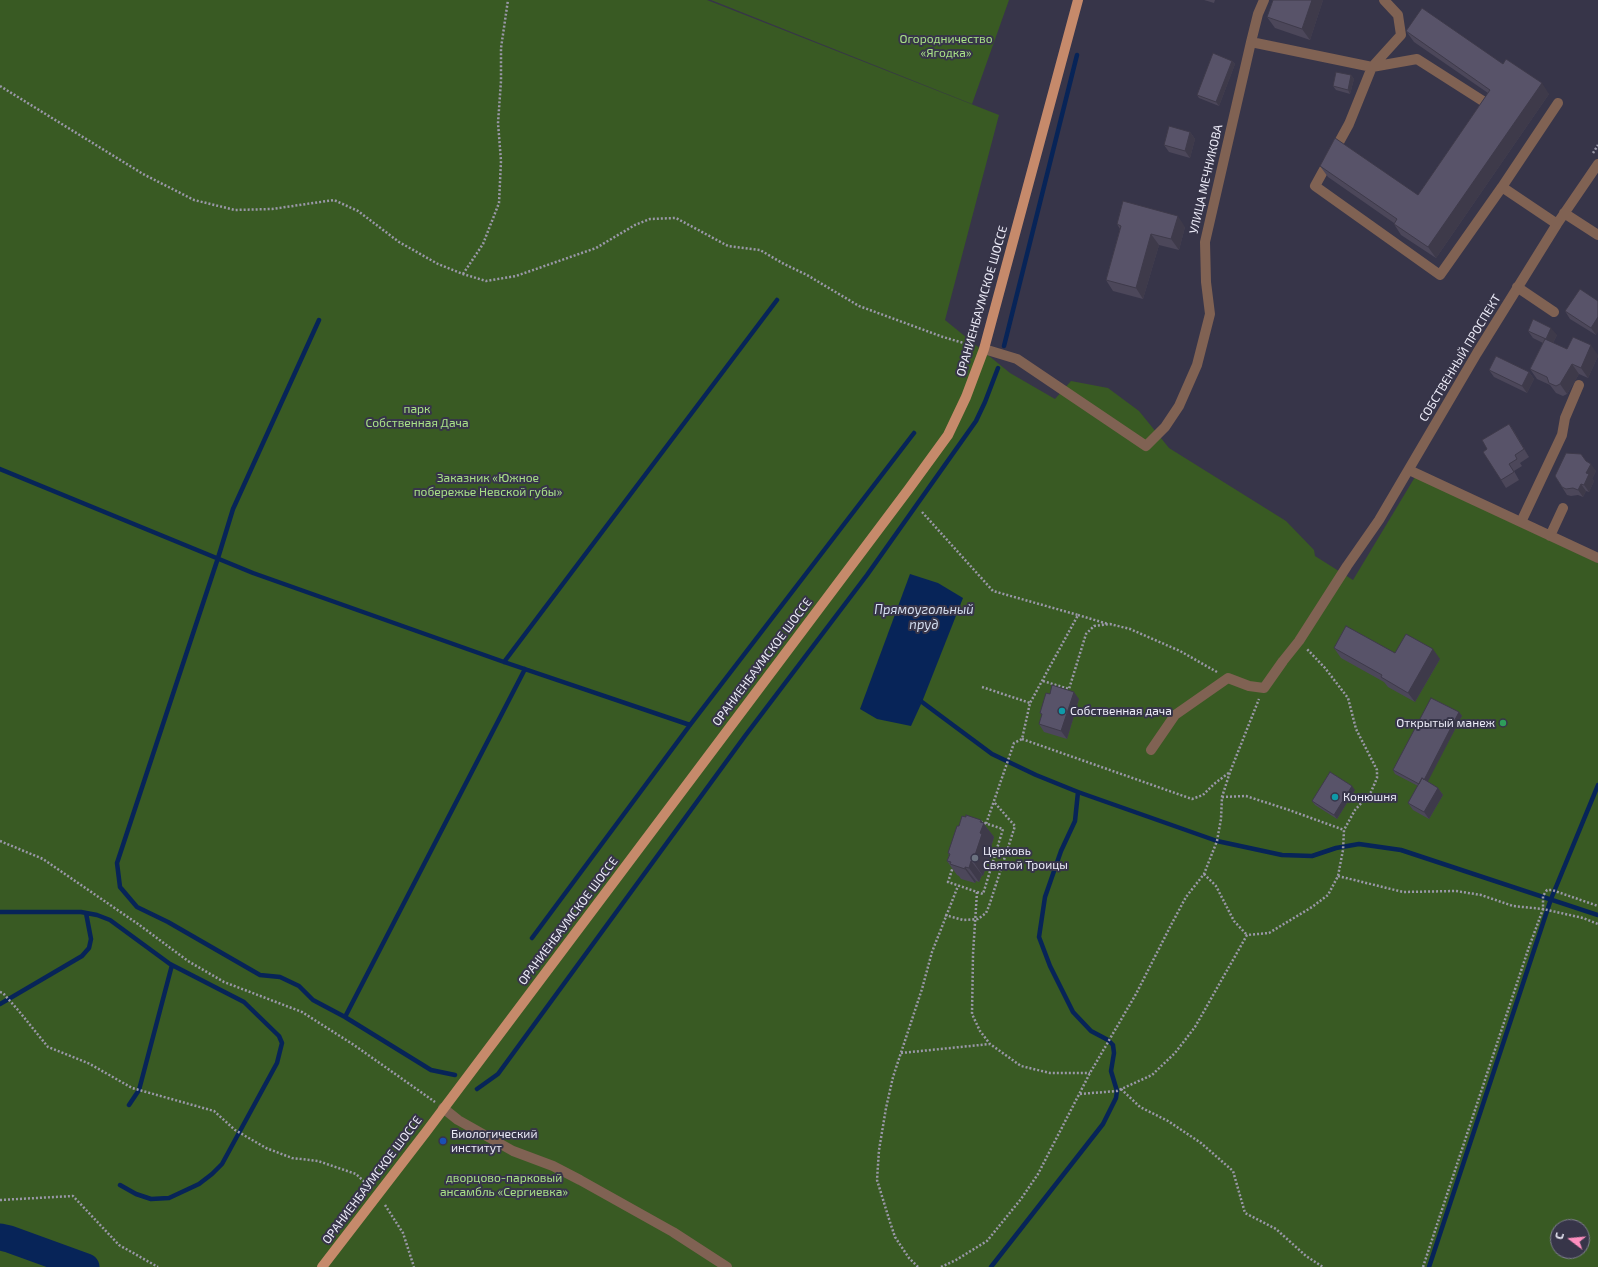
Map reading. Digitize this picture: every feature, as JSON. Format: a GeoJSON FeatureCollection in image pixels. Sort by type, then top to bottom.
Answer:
{"type":"FeatureCollection","features":[{"type":"Feature","properties":{"kind":"main road","name":"ОРАНИЕНБАУМСКОЕ ШОССЕ"},"geometry":{"type":"LineString","coordinates":[[322,1267],[948,435],[966,397],[984,349],[1078,0]]}},
{"type":"Feature","properties":{"kind":"street","name":"УЛИЦА МЕЧНИКОВА"},"geometry":{"type":"LineString","coordinates":[[984,349],[1017,359],[1146,446],[1165,427],[1179,406],[1197,365],[1210,314],[1206,282],[1205,242],[1251,42],[1258,14],[1264,0]]}},
{"type":"Feature","properties":{"kind":"street"},"geometry":{"type":"LineString","coordinates":[[1384,0],[1398,15],[1401,35],[1372,67],[1349,124],[1315,186],[1440,275],[1502,187],[1558,103]]}},
{"type":"Feature","properties":{"kind":"street"},"geometry":{"type":"LineString","coordinates":[[1251,42],[1372,67],[1417,59],[1486,103]]}},
{"type":"Feature","properties":{"kind":"street","name":"СОБСТВЕННЫЙ ПРОСПЕКТ"},"geometry":{"type":"LineString","coordinates":[[1264,688],[1282,661],[1299,641],[1347,566],[1379,520],[1477,352],[1564,213],[1598,164]]}},
{"type":"Feature","properties":{"kind":"street"},"geometry":{"type":"LineString","coordinates":[[1502,187],[1557,224]]}},
{"type":"Feature","properties":{"kind":"street"},"geometry":{"type":"LineString","coordinates":[[1564,213],[1598,235]]}},
{"type":"Feature","properties":{"kind":"street"},"geometry":{"type":"LineString","coordinates":[[1517,287],[1554,312]]}},
{"type":"Feature","properties":{"kind":"street"},"geometry":{"type":"LineString","coordinates":[[1521,522],[1562,435],[1565,418],[1579,385]]}},
{"type":"Feature","properties":{"kind":"street"},"geometry":{"type":"LineString","coordinates":[[1409,470],[1598,557]]}},
{"type":"Feature","properties":{"kind":"street"},"geometry":{"type":"LineString","coordinates":[[1550,536],[1562,508]]}},
{"type":"Feature","properties":{"kind":"street"},"geometry":{"type":"LineString","coordinates":[[1151,750],[1175,715],[1228,678],[1249,686],[1264,688]]}},
{"type":"Feature","properties":{"kind":"street"},"geometry":{"type":"LineString","coordinates":[[443,1108],[458,1120],[513,1151],[553,1166],[639,1213],[727,1267]]}},
{"type":"Feature","properties":{"kind":"path"},"geometry":{"type":"LineString","coordinates":[[463,274],[483,244],[499,203],[501,160],[498,123],[501,80],[501,48],[508,0]]}},
{"type":"Feature","properties":{"kind":"path"},"geometry":{"type":"LineString","coordinates":[[0,86],[143,174],[194,200],[235,210],[272,209],[334,200],[358,211],[399,242],[431,261],[463,274],[486,281],[516,276],[596,248],[635,225],[650,219],[676,218],[728,246],[760,250],[860,306],[943,337],[984,349]]}},
{"type":"Feature","properties":{"kind":"path"},"geometry":{"type":"LineString","coordinates":[[922,512],[993,591],[1130,629],[1180,651],[1228,678]]}},
{"type":"Feature","properties":{"kind":"path"},"geometry":{"type":"LineString","coordinates":[[1022,739],[1030,703],[1078,615]]}},
{"type":"Feature","properties":{"kind":"path"},"geometry":{"type":"LineString","coordinates":[[1043,681],[1068,689],[1086,634],[1094,626],[1110,624]]}},
{"type":"Feature","properties":{"kind":"path"},"geometry":{"type":"LineString","coordinates":[[1247,935],[1269,933],[1312,907],[1328,895],[1338,876],[1343,850],[1344,830],[1355,810],[1371,792],[1377,778],[1377,770],[1356,730],[1348,698],[1325,668],[1299,641]]}},
{"type":"Feature","properties":{"kind":"path"},"geometry":{"type":"LineString","coordinates":[[982,687],[1030,703]]}},
{"type":"Feature","properties":{"kind":"path"},"geometry":{"type":"LineString","coordinates":[[941,1267],[956,1260],[987,1241],[1021,1199],[1038,1174],[1090,1073],[1136,994],[1170,925],[1186,898],[1204,874],[1217,841],[1222,819],[1222,797],[1230,772],[1264,688]]}},
{"type":"Feature","properties":{"kind":"path"},"geometry":{"type":"LineString","coordinates":[[986,824],[1014,743],[1022,739],[1192,799],[1203,795],[1214,784],[1230,772]]}},
{"type":"Feature","properties":{"kind":"path"},"geometry":{"type":"LineString","coordinates":[[1222,797],[1246,796],[1344,830]]}},
{"type":"Feature","properties":{"kind":"path"},"geometry":{"type":"LineString","coordinates":[[945,915],[963,920],[978,919],[986,913],[1015,826],[994,801]]}},
{"type":"Feature","properties":{"kind":"path"},"geometry":{"type":"LineString","coordinates":[[969,818],[986,824],[1003,829],[983,894],[948,882],[969,818]]}},
{"type":"Feature","properties":{"kind":"path"},"geometry":{"type":"LineString","coordinates":[[0,841],[43,860],[120,911],[188,961],[224,982],[302,1012],[354,1045],[443,1108]]}},
{"type":"Feature","properties":{"kind":"path"},"geometry":{"type":"LineString","coordinates":[[1204,874],[1216,886],[1234,921],[1247,935]]}},
{"type":"Feature","properties":{"kind":"path"},"geometry":{"type":"LineString","coordinates":[[1338,876],[1403,892],[1456,890],[1481,895],[1513,906],[1543,909],[1583,918],[1598,924]]}},
{"type":"Feature","properties":{"kind":"path"},"geometry":{"type":"LineString","coordinates":[[918,1267],[909,1258],[896,1237],[877,1180],[879,1150],[893,1077],[922,989],[932,952],[945,915],[951,906],[958,886]]}},
{"type":"Feature","properties":{"kind":"path"},"geometry":{"type":"LineString","coordinates":[[1423,1267],[1543,909],[1543,896],[1547,890],[1554,891],[1598,906]]}},
{"type":"Feature","properties":{"kind":"path"},"geometry":{"type":"LineString","coordinates":[[977,892],[972,1014],[980,1031],[990,1044],[1021,1066],[1050,1073],[1090,1073]]}},
{"type":"Feature","properties":{"kind":"path"},"geometry":{"type":"LineString","coordinates":[[1080,1094],[1117,1091],[1152,1075],[1175,1052],[1195,1027],[1247,935]]}},
{"type":"Feature","properties":{"kind":"path"},"geometry":{"type":"LineString","coordinates":[[0,992],[3,993],[18,1010],[48,1047],[90,1064],[132,1088],[214,1111],[235,1130],[266,1148],[292,1158],[318,1161],[356,1174],[378,1193],[404,1233],[414,1267]]}},
{"type":"Feature","properties":{"kind":"path"},"geometry":{"type":"LineString","coordinates":[[901,1053],[990,1044]]}},
{"type":"Feature","properties":{"kind":"path"},"geometry":{"type":"LineString","coordinates":[[1121,1089],[1140,1107],[1168,1121],[1201,1143],[1234,1171],[1245,1213],[1276,1229],[1306,1256],[1323,1267]]}},
{"type":"Feature","properties":{"kind":"path"},"geometry":{"type":"LineString","coordinates":[[0,1200],[73,1196],[119,1245],[158,1267]]}},
{"type":"Feature","properties":{"kind":"green space","name":"Заказник «Южное побережье Невской губы»"},"geometry":{"type":"Polygon","coordinates":[[[0,0],[707,0],[999,115],[945,320],[1010,373],[1055,399],[1071,381],[1108,388],[1139,411],[1169,448],[1286,521],[1314,550],[1315,556],[1353,580],[1415,477],[1598,563],[1598,1267],[0,1267],[0,0]]]}},
{"type":"Feature","properties":{"kind":"green space","name":"Огородничество «Ягодка»"},"geometry":{"type":"Polygon","coordinates":[[[711,0],[1009,0],[972,104],[711,0]]]}},
{"type":"Feature","properties":{"kind":"water","name":"Прямоугольный пруд"},"geometry":{"type":"Polygon","coordinates":[[[910,574],[938,583],[963,598],[911,726],[877,719],[860,709],[910,574]]]}},
{"type":"Feature","properties":{"kind":"building"},"geometry":{"type":"Polygon","coordinates":[[[1273,0],[1312,0],[1302,29],[1267,17],[1273,0]]]}},
{"type":"Feature","properties":{"kind":"building"},"geometry":{"type":"Polygon","coordinates":[[[1422,8],[1503,64],[1506,59],[1542,83],[1428,247],[1394,224],[1397,219],[1320,166],[1335,138],[1418,195],[1490,90],[1406,31],[1422,8]]]}},
{"type":"Feature","properties":{"kind":"building"},"geometry":{"type":"Polygon","coordinates":[[[1213,53],[1232,61],[1216,102],[1197,95],[1213,53]]]}},
{"type":"Feature","properties":{"kind":"building"},"geometry":{"type":"Polygon","coordinates":[[[1336,72],[1351,75],[1348,90],[1333,86],[1336,72]]]}},
{"type":"Feature","properties":{"kind":"building"},"geometry":{"type":"Polygon","coordinates":[[[1169,126],[1190,132],[1185,151],[1164,145],[1169,126]]]}},
{"type":"Feature","properties":{"kind":"building"},"geometry":{"type":"Polygon","coordinates":[[[1123,201],[1178,216],[1171,239],[1151,234],[1136,288],[1106,280],[1121,226],[1117,224],[1123,201]]]}},
{"type":"Feature","properties":{"kind":"building"},"geometry":{"type":"Polygon","coordinates":[[[1580,289],[1598,301],[1598,317],[1591,328],[1565,311],[1580,289]]]}},
{"type":"Feature","properties":{"kind":"building"},"geometry":{"type":"Polygon","coordinates":[[[1533,319],[1551,328],[1546,339],[1528,331],[1533,319]]]}},
{"type":"Feature","properties":{"kind":"building"},"geometry":{"type":"Polygon","coordinates":[[[1573,337],[1591,345],[1581,368],[1572,364],[1560,384],[1556,386],[1549,383],[1547,377],[1530,369],[1545,339],[1567,349],[1573,337]]]}},
{"type":"Feature","properties":{"kind":"building"},"geometry":{"type":"Polygon","coordinates":[[[1496,356],[1529,372],[1522,386],[1489,370],[1496,356]]]}},
{"type":"Feature","properties":{"kind":"building"},"geometry":{"type":"Polygon","coordinates":[[[1509,424],[1524,449],[1515,455],[1517,459],[1509,464],[1514,472],[1501,480],[1483,452],[1487,449],[1482,440],[1509,424]]]}},
{"type":"Feature","properties":{"kind":"building"},"geometry":{"type":"Polygon","coordinates":[[[1566,453],[1581,454],[1586,461],[1591,464],[1586,473],[1589,474],[1584,485],[1581,484],[1578,490],[1573,488],[1566,489],[1562,487],[1555,476],[1566,453]]]}},
{"type":"Feature","properties":{"kind":"building"},"geometry":{"type":"Polygon","coordinates":[[[1346,626],[1395,653],[1406,634],[1433,649],[1408,693],[1381,677],[1382,675],[1334,648],[1346,626]]]}},
{"type":"Feature","properties":{"kind":"building"},"geometry":{"type":"Polygon","coordinates":[[[1052,685],[1074,692],[1061,731],[1039,724],[1042,714],[1040,713],[1046,693],[1050,694],[1052,685]]]}},
{"type":"Feature","properties":{"kind":"building"},"geometry":{"type":"Polygon","coordinates":[[[1431,698],[1459,712],[1424,780],[1422,778],[1419,784],[1393,770],[1431,698]]]}},
{"type":"Feature","properties":{"kind":"building","name":"Конюшня"},"geometry":{"type":"Polygon","coordinates":[[[1330,772],[1352,786],[1334,815],[1312,801],[1330,772]]]}},
{"type":"Feature","properties":{"kind":"building"},"geometry":{"type":"Polygon","coordinates":[[[1422,778],[1438,788],[1424,812],[1408,803],[1422,778]]]}},
{"type":"Feature","properties":{"kind":"building"},"geometry":{"type":"Polygon","coordinates":[[[966,815],[981,820],[980,822],[984,823],[973,861],[971,861],[969,868],[965,867],[965,869],[950,864],[951,862],[947,861],[950,854],[948,853],[957,826],[959,826],[962,816],[966,817],[966,815]]]}},
{"type":"Feature","properties":{"kind":"waterway"},"geometry":{"type":"LineString","coordinates":[[1004,346],[1077,55]]}},
{"type":"Feature","properties":{"kind":"waterway"},"geometry":{"type":"LineString","coordinates":[[504,662],[777,300]]}},
{"type":"Feature","properties":{"kind":"waterway"},"geometry":{"type":"LineString","coordinates":[[319,320],[233,509],[117,863],[120,887],[137,907],[168,922],[260,975],[280,977],[299,986],[313,1000],[345,1017]]}},
{"type":"Feature","properties":{"kind":"waterway"},"geometry":{"type":"LineString","coordinates":[[477,1089],[498,1074],[745,736],[867,575],[976,421],[998,368]]}},
{"type":"Feature","properties":{"kind":"waterway"},"geometry":{"type":"LineString","coordinates":[[532,938],[690,725],[914,433]]}},
{"type":"Feature","properties":{"kind":"waterway"},"geometry":{"type":"LineString","coordinates":[[0,469],[253,573],[504,662],[690,725]]}},
{"type":"Feature","properties":{"kind":"waterway"},"geometry":{"type":"LineString","coordinates":[[455,1075],[431,1070],[345,1017],[525,669]]}},
{"type":"Feature","properties":{"kind":"waterway"},"geometry":{"type":"LineString","coordinates":[[922,702],[992,754],[1036,775],[1078,792],[1217,841],[1282,855],[1312,856],[1336,848],[1359,844],[1401,850],[1598,915]]}},
{"type":"Feature","properties":{"kind":"waterway"},"geometry":{"type":"LineString","coordinates":[[1429,1267],[1551,899],[1598,785]]}},
{"type":"Feature","properties":{"kind":"waterway"},"geometry":{"type":"LineString","coordinates":[[991,1267],[1103,1124],[1116,1098],[1117,1091],[1111,1071],[1114,1053],[1113,1045],[1108,1040],[1091,1031],[1073,1012],[1050,966],[1039,937],[1045,897],[1061,851],[1075,821],[1078,792]]}},
{"type":"Feature","properties":{"kind":"waterway"},"geometry":{"type":"LineString","coordinates":[[0,912],[81,912],[97,915],[110,920],[170,964],[244,1002],[279,1036],[282,1043],[277,1063],[222,1164],[212,1174],[199,1184],[169,1198],[151,1199],[136,1194],[120,1185]]}},
{"type":"Feature","properties":{"kind":"waterway"},"geometry":{"type":"LineString","coordinates":[[0,1004],[82,956],[89,948],[91,939],[86,913]]}},
{"type":"Feature","properties":{"kind":"waterway"},"geometry":{"type":"LineString","coordinates":[[129,1105],[139,1090],[172,965]]}},
{"type":"Feature","properties":{"kind":"waterway"},"geometry":{"type":"LineString","coordinates":[[0,1237],[86,1267]]}},
{"type":"Feature","properties":{"kind":"place","name":"Собственная дача"},"geometry":{"type":"Point","coordinates":[1062,711]}},
{"type":"Feature","properties":{"kind":"place","name":"Открытый манеж"},"geometry":{"type":"Point","coordinates":[1503,723]}},
{"type":"Feature","properties":{"kind":"place","name":"Конюшня"},"geometry":{"type":"Point","coordinates":[1335,797]}},
{"type":"Feature","properties":{"kind":"place","name":"Церковь Святой Троицы"},"geometry":{"type":"Point","coordinates":[975,858]}},
{"type":"Feature","properties":{"kind":"place","name":"Биологический институт"},"geometry":{"type":"Point","coordinates":[443,1141]}},
{"type":"Feature","properties":{"kind":"park label","name":"парк Собственная Дача"},"geometry":{"type":"Point","coordinates":[417,416]}},
{"type":"Feature","properties":{"kind":"park label","name":"дворцово-парковый ансамбль «Сергиевка»"},"geometry":{"type":"Point","coordinates":[504,1185]}}]}
